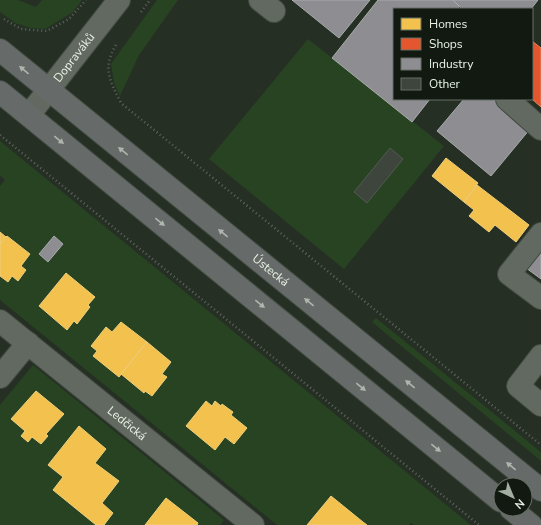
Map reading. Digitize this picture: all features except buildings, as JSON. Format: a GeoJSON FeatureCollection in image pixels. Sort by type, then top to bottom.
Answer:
{"type":"FeatureCollection","features":[{"type":"Feature","properties":{"kind":"main road","name":"Ústecká"},"geometry":{"type":"LineString","coordinates":[[0,50],[541,490]]}},
{"type":"Feature","properties":{"kind":"main road"},"geometry":{"type":"LineString","coordinates":[[0,92],[493,494]]}},
{"type":"Feature","properties":{"kind":"main road"},"geometry":{"type":"LineString","coordinates":[[521,517],[531,525]]}},
{"type":"Feature","properties":{"kind":"street","name":"Dopraváků"},"geometry":{"type":"LineString","coordinates":[[29,115],[119,0]]}},
{"type":"Feature","properties":{"kind":"street"},"geometry":{"type":"LineString","coordinates":[[508,100],[541,129]]}},
{"type":"Feature","properties":{"kind":"street"},"geometry":{"type":"LineString","coordinates":[[541,234],[508,274],[541,298]]}},
{"type":"Feature","properties":{"kind":"street","name":"Ledčická"},"geometry":{"type":"LineString","coordinates":[[0,321],[246,523]]}},
{"type":"Feature","properties":{"kind":"street"},"geometry":{"type":"LineString","coordinates":[[0,377],[28,343]]}},
{"type":"Feature","properties":{"kind":"street"},"geometry":{"type":"LineString","coordinates":[[541,356],[518,386],[541,405]]}},
{"type":"Feature","properties":{"kind":"path"},"geometry":{"type":"LineString","coordinates":[[4,19],[21,29],[47,31],[69,19],[86,0]]}},
{"type":"Feature","properties":{"kind":"path"},"geometry":{"type":"LineString","coordinates":[[120,41],[109,60],[108,78],[121,103],[541,445]]}},
{"type":"Feature","properties":{"kind":"path"},"geometry":{"type":"LineString","coordinates":[[0,135],[479,525]]}},
{"type":"Feature","properties":{"kind":"green space"},"geometry":{"type":"Polygon","coordinates":[[[0,0],[18,0],[36,7],[42,0],[82,0],[73,12],[45,29],[31,28],[15,23],[0,12],[0,0]]]}},
{"type":"Feature","properties":{"kind":"green space"},"geometry":{"type":"Polygon","coordinates":[[[157,0],[178,0],[139,55],[120,96],[114,83],[111,64],[157,0]]]}},
{"type":"Feature","properties":{"kind":"green space"},"geometry":{"type":"Polygon","coordinates":[[[308,39],[444,146],[344,269],[209,159],[308,39]]]}},
{"type":"Feature","properties":{"kind":"green space"},"geometry":{"type":"Polygon","coordinates":[[[0,141],[471,525],[414,525],[411,523],[409,525],[367,525],[331,496],[307,525],[277,525],[0,300],[0,276],[7,282],[12,276],[18,281],[26,270],[21,266],[7,236],[0,232],[0,186],[5,180],[0,176],[0,141]],[[53,236],[39,254],[49,262],[63,244],[53,236]],[[66,273],[39,307],[67,330],[74,321],[77,323],[90,307],[88,305],[95,297],[66,273]],[[121,322],[112,332],[106,327],[91,346],[97,351],[93,356],[121,374],[144,393],[145,391],[152,396],[167,378],[162,374],[171,362],[121,322]],[[206,401],[186,426],[215,449],[225,437],[234,444],[247,428],[231,415],[233,412],[215,401],[212,406],[206,401]]]}},
{"type":"Feature","properties":{"kind":"green space"},"geometry":{"type":"Polygon","coordinates":[[[376,318],[541,452],[541,461],[372,322],[376,318]]]}},
{"type":"Feature","properties":{"kind":"green space"},"geometry":{"type":"Polygon","coordinates":[[[33,365],[224,520],[220,525],[0,525],[0,405],[33,365]]]}}]}
